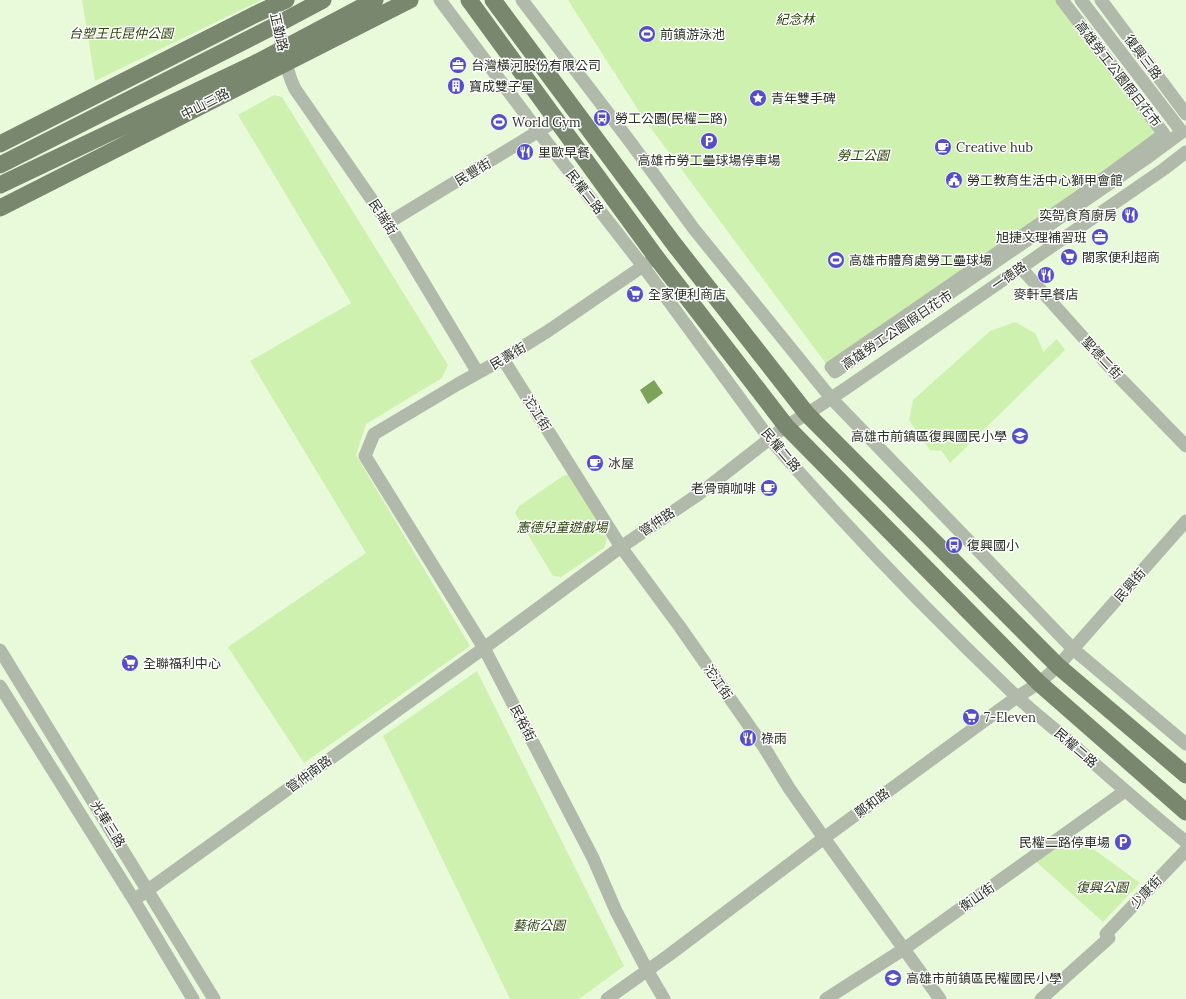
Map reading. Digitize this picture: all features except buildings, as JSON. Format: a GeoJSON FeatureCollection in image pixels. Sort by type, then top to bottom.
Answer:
{"type":"FeatureCollection","features":[{"type":"Feature","properties":{"kind":"main road"},"geometry":{"type":"LineString","coordinates":[[0,165],[323,0]]}},
{"type":"Feature","properties":{"kind":"main road","name":"中山三路"},"geometry":{"type":"LineString","coordinates":[[0,208],[250,80],[284,56],[375,0]]}},
{"type":"Feature","properties":{"kind":"main road","name":"中山三路"},"geometry":{"type":"LineString","coordinates":[[0,185],[254,64],[284,56],[410,0]]}},
{"type":"Feature","properties":{"kind":"main road","name":"民權二路"},"geometry":{"type":"LineString","coordinates":[[469,0],[557,120],[650,262],[786,426],[1039,683],[1186,812]]}},
{"type":"Feature","properties":{"kind":"main road"},"geometry":{"type":"LineString","coordinates":[[494,0],[674,244],[807,414],[1058,666],[1186,775]]}},
{"type":"Feature","properties":{"kind":"main road"},"geometry":{"type":"LineString","coordinates":[[0,144],[277,2]]}},
{"type":"Feature","properties":{"kind":"street","name":"民權二路"},"geometry":{"type":"LineString","coordinates":[[440,0],[538,131],[650,262],[769,438],[838,516],[946,627],[1017,697],[1186,842]]}},
{"type":"Feature","properties":{"kind":"street"},"geometry":{"type":"LineString","coordinates":[[522,0],[631,143],[694,230],[831,398],[1073,649],[1186,744]]}},
{"type":"Feature","properties":{"kind":"street","name":"高雄勞工公園假日花市"},"geometry":{"type":"LineString","coordinates":[[1062,0],[1164,134],[1077,198],[831,367],[835,372],[1144,160],[1182,132],[1081,0]]}},
{"type":"Feature","properties":{"kind":"street","name":"復興三路"},"geometry":{"type":"LineString","coordinates":[[1101,0],[1186,114]]}},
{"type":"Feature","properties":{"kind":"street","name":"正勤路"},"geometry":{"type":"LineString","coordinates":[[277,2],[278,24],[284,56]]}},
{"type":"Feature","properties":{"kind":"street","name":"民瑞街"},"geometry":{"type":"LineString","coordinates":[[284,56],[295,89],[388,223],[478,373]]}},
{"type":"Feature","properties":{"kind":"street","name":"民豐街"},"geometry":{"type":"LineString","coordinates":[[388,223],[557,120]]}},
{"type":"Feature","properties":{"kind":"street","name":"一德路"},"geometry":{"type":"LineString","coordinates":[[831,398],[1164,169],[1186,152]]}},
{"type":"Feature","properties":{"kind":"street","name":"民壽街"},"geometry":{"type":"LineString","coordinates":[[365,456],[374,434],[548,331],[650,262]]}},
{"type":"Feature","properties":{"kind":"street","name":"聖德二街"},"geometry":{"type":"LineString","coordinates":[[1021,268],[1115,373],[1186,446]]}},
{"type":"Feature","properties":{"kind":"street","name":"沱江街"},"geometry":{"type":"LineString","coordinates":[[503,359],[621,547],[684,633],[764,747],[789,788],[824,838],[940,999]]}},
{"type":"Feature","properties":{"kind":"street","name":"管仲路"},"geometry":{"type":"LineString","coordinates":[[484,648],[621,547],[699,494],[769,438],[831,398]]}},
{"type":"Feature","properties":{"kind":"street","name":"民裕街"},"geometry":{"type":"LineString","coordinates":[[365,456],[484,648],[593,858],[616,911],[664,999]]}},
{"type":"Feature","properties":{"kind":"street","name":"民興街"},"geometry":{"type":"LineString","coordinates":[[1073,649],[1186,521]]}},
{"type":"Feature","properties":{"kind":"street","name":"管仲南路"},"geometry":{"type":"LineString","coordinates":[[134,900],[484,648]]}},
{"type":"Feature","properties":{"kind":"street","name":"鄭和路"},"geometry":{"type":"LineString","coordinates":[[607,999],[669,955],[824,838],[1017,697],[1039,683],[1058,666],[1073,649]]}},
{"type":"Feature","properties":{"kind":"street","name":"光華三路"},"geometry":{"type":"LineString","coordinates":[[0,650],[214,999]]}},
{"type":"Feature","properties":{"kind":"street","name":"光華三路"},"geometry":{"type":"LineString","coordinates":[[0,686],[134,900],[193,999]]}},
{"type":"Feature","properties":{"kind":"street","name":"衡山街"},"geometry":{"type":"LineString","coordinates":[[826,999],[904,949],[1125,791]]}},
{"type":"Feature","properties":{"kind":"street","name":"少康街"},"geometry":{"type":"LineString","coordinates":[[1041,999],[1107,936],[1186,850]]}},
{"type":"Feature","properties":{"kind":"green space","name":"台塑王氏昆仲公園"},"geometry":{"type":"Polygon","coordinates":[[[82,0],[261,0],[95,81],[82,0]]]}},
{"type":"Feature","properties":{"kind":"green space","name":"勞工公園"},"geometry":{"type":"Polygon","coordinates":[[[568,0],[1064,0],[1167,137],[827,365],[644,119],[568,0]]]}},
{"type":"Feature","properties":{"kind":"green space"},"geometry":{"type":"Polygon","coordinates":[[[274,95],[282,97],[448,365],[442,378],[366,424],[356,455],[470,646],[304,763],[228,647],[366,553],[250,361],[351,303],[238,115],[274,95]]]}},
{"type":"Feature","properties":{"kind":"green space"},"geometry":{"type":"Polygon","coordinates":[[[1015,322],[1036,334],[1043,352],[1057,339],[1065,350],[950,463],[942,451],[930,450],[909,420],[913,400],[990,331],[1015,322]]]}},
{"type":"Feature","properties":{"kind":"green space","name":"憲德兒童遊戲場"},"geometry":{"type":"Polygon","coordinates":[[[570,474],[607,539],[604,548],[561,577],[553,576],[515,513],[519,506],[563,476],[570,474]]]}},
{"type":"Feature","properties":{"kind":"green space","name":"藝術公園"},"geometry":{"type":"Polygon","coordinates":[[[477,671],[624,966],[579,999],[510,999],[383,736],[477,671]]]}},
{"type":"Feature","properties":{"kind":"green space","name":"復興公園"},"geometry":{"type":"Polygon","coordinates":[[[1070,832],[1140,883],[1103,922],[1032,858],[1070,832]]]}},
{"type":"Feature","properties":{"kind":"shaded area"},"geometry":{"type":"Polygon","coordinates":[[[654,380],[663,393],[648,404],[640,390],[654,380]]]}},
{"type":"Feature","properties":{"kind":"place","name":"前鎮游泳池"},"geometry":{"type":"Point","coordinates":[647,34]}},
{"type":"Feature","properties":{"kind":"place","name":"台灣橫河股份有限公司"},"geometry":{"type":"Point","coordinates":[458,65]}},
{"type":"Feature","properties":{"kind":"place","name":"寶成雙子星"},"geometry":{"type":"Point","coordinates":[456,86]}},
{"type":"Feature","properties":{"kind":"place","name":"青年雙手碑"},"geometry":{"type":"Point","coordinates":[758,98]}},
{"type":"Feature","properties":{"kind":"place","name":"勞工公園(民權二路)"},"geometry":{"type":"Point","coordinates":[602,118]}},
{"type":"Feature","properties":{"kind":"place","name":"World Gym"},"geometry":{"type":"Point","coordinates":[499,122]}},
{"type":"Feature","properties":{"kind":"place","name":"高雄市勞工壘球場停車場"},"geometry":{"type":"Point","coordinates":[709,141]}},
{"type":"Feature","properties":{"kind":"place","name":"Creative hub"},"geometry":{"type":"Point","coordinates":[943,147]}},
{"type":"Feature","properties":{"kind":"place","name":"里歐早餐"},"geometry":{"type":"Point","coordinates":[525,152]}},
{"type":"Feature","properties":{"kind":"place","name":"勞工教育生活中心獅甲會館"},"geometry":{"type":"Point","coordinates":[954,180]}},
{"type":"Feature","properties":{"kind":"place","name":"奕哿食育廚房"},"geometry":{"type":"Point","coordinates":[1130,215]}},
{"type":"Feature","properties":{"kind":"place","name":"旭捷文理補習班"},"geometry":{"type":"Point","coordinates":[1100,237]}},
{"type":"Feature","properties":{"kind":"place","name":"閤家便利超商"},"geometry":{"type":"Point","coordinates":[1069,257]}},
{"type":"Feature","properties":{"kind":"place","name":"高雄市體育處勞工壘球場"},"geometry":{"type":"Point","coordinates":[836,260]}},
{"type":"Feature","properties":{"kind":"place","name":"麥軒早餐店"},"geometry":{"type":"Point","coordinates":[1046,275]}},
{"type":"Feature","properties":{"kind":"place","name":"全家便利商店"},"geometry":{"type":"Point","coordinates":[635,294]}},
{"type":"Feature","properties":{"kind":"place","name":"高雄市前鎮區復興國民小學"},"geometry":{"type":"Point","coordinates":[1020,436]}},
{"type":"Feature","properties":{"kind":"place","name":"冰屋"},"geometry":{"type":"Point","coordinates":[595,463]}},
{"type":"Feature","properties":{"kind":"place","name":"老骨頭咖啡"},"geometry":{"type":"Point","coordinates":[769,488]}},
{"type":"Feature","properties":{"kind":"place","name":"復興國小"},"geometry":{"type":"Point","coordinates":[954,545]}},
{"type":"Feature","properties":{"kind":"place","name":"全聯福利中心"},"geometry":{"type":"Point","coordinates":[130,663]}},
{"type":"Feature","properties":{"kind":"place","name":"7-Eleven"},"geometry":{"type":"Point","coordinates":[971,717]}},
{"type":"Feature","properties":{"kind":"place","name":"祿雨"},"geometry":{"type":"Point","coordinates":[748,738]}},
{"type":"Feature","properties":{"kind":"place","name":"民權二路停車場"},"geometry":{"type":"Point","coordinates":[1123,842]}},
{"type":"Feature","properties":{"kind":"place","name":"高雄市前鎮區民權國民小學"},"geometry":{"type":"Point","coordinates":[893,978]}},
{"type":"Feature","properties":{"kind":"park label","name":"紀念林"},"geometry":{"type":"Point","coordinates":[795,19]}}]}
